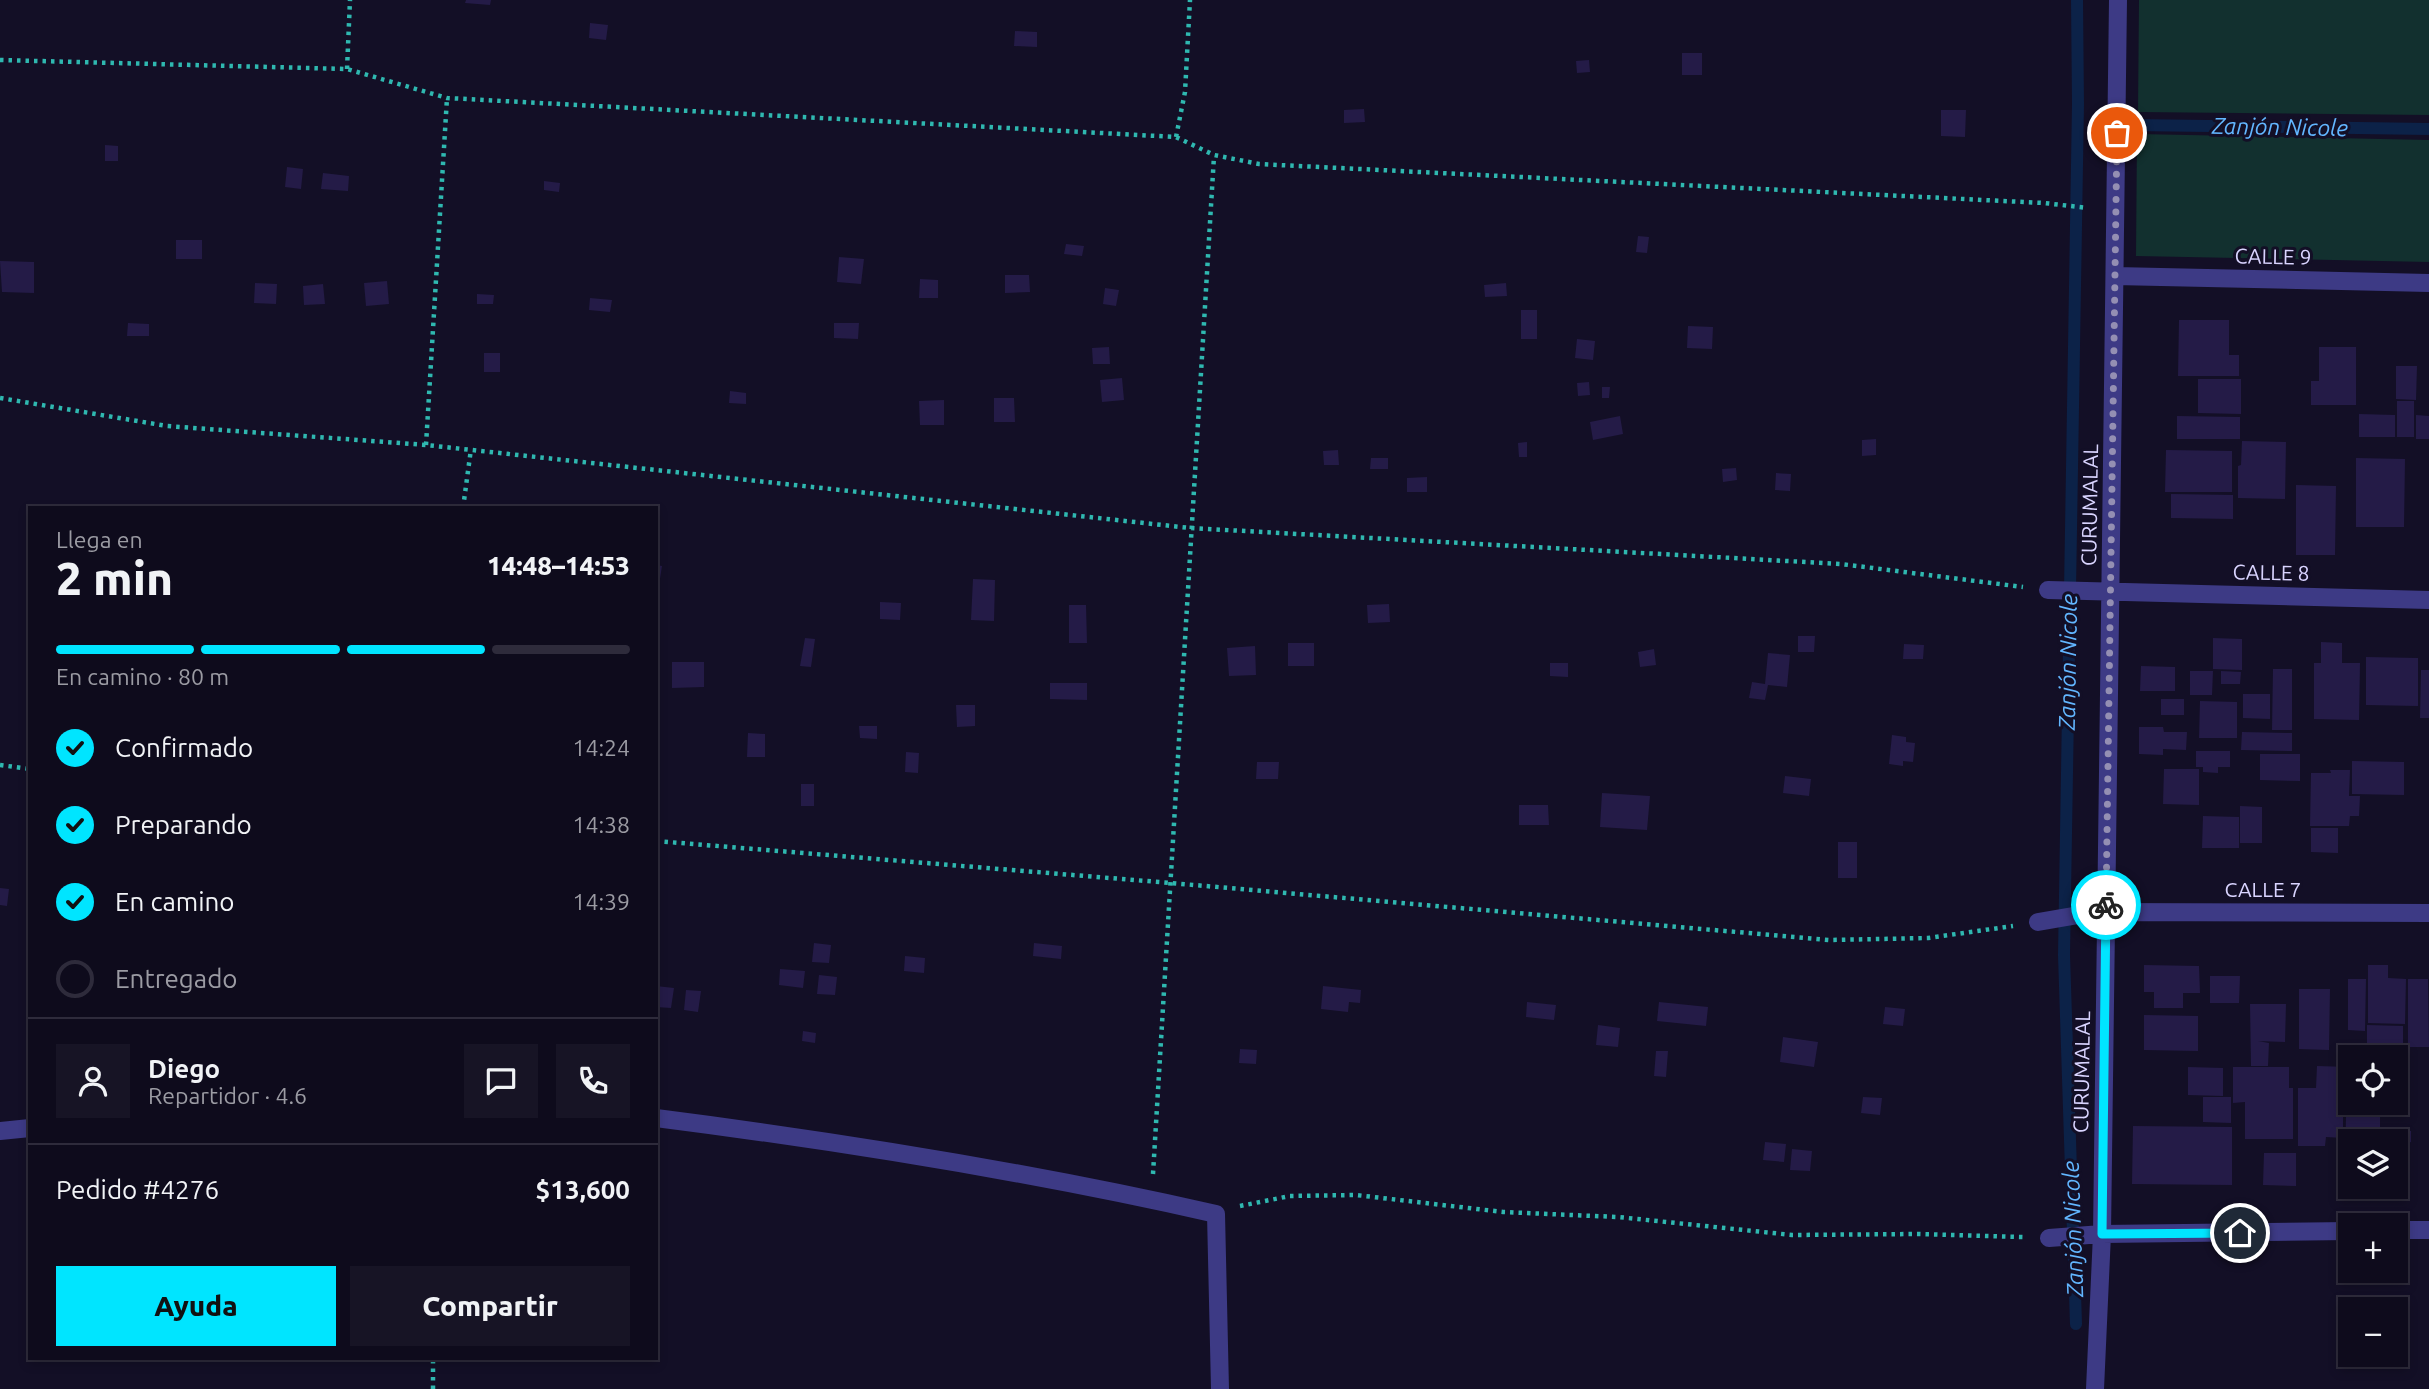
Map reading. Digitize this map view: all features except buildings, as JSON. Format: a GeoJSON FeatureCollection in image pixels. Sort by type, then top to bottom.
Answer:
{"type":"FeatureCollection","features":[{"type":"Feature","properties":{"kind":"street","name":"CURUMALAL"},"geometry":{"type":"LineString","coordinates":[[2095,1389],[2102,1234],[2101,912],[2112,592],[2118,0]]}},
{"type":"Feature","properties":{"kind":"street","name":"CALLE 9"},"geometry":{"type":"LineString","coordinates":[[2115,276],[2429,284]]}},
{"type":"Feature","properties":{"kind":"street","name":"CALLE 8"},"geometry":{"type":"LineString","coordinates":[[2048,590],[2429,600]]}},
{"type":"Feature","properties":{"kind":"street","name":"CALLE 7"},"geometry":{"type":"LineString","coordinates":[[2038,922],[2101,912],[2429,913]]}},
{"type":"Feature","properties":{"kind":"street"},"geometry":{"type":"LineString","coordinates":[[658,1118],[820,1139],[1152,1199],[1216,1214],[1220,1389]]}},
{"type":"Feature","properties":{"kind":"street"},"geometry":{"type":"LineString","coordinates":[[0,1131],[28,1128]]}},
{"type":"Feature","properties":{"kind":"street"},"geometry":{"type":"LineString","coordinates":[[2408,1230],[2429,1230]]}},
{"type":"Feature","properties":{"kind":"street"},"geometry":{"type":"LineString","coordinates":[[2049,1238],[2102,1234],[2338,1231]]}},
{"type":"Feature","properties":{"kind":"path"},"geometry":{"type":"LineString","coordinates":[[347,69],[350,0]]}},
{"type":"Feature","properties":{"kind":"path"},"geometry":{"type":"LineString","coordinates":[[1176,137],[1185,92],[1190,0]]}},
{"type":"Feature","properties":{"kind":"path"},"geometry":{"type":"LineString","coordinates":[[0,60],[347,69],[447,98],[1176,137],[1214,155],[1259,164],[2051,203],[2089,208]]}},
{"type":"Feature","properties":{"kind":"path"},"geometry":{"type":"LineString","coordinates":[[426,445],[447,98]]}},
{"type":"Feature","properties":{"kind":"path"},"geometry":{"type":"LineString","coordinates":[[1152,1199],[1214,155]]}},
{"type":"Feature","properties":{"kind":"path"},"geometry":{"type":"LineString","coordinates":[[0,398],[166,426],[471,449],[1190,528],[1841,564],[2048,590]]}},
{"type":"Feature","properties":{"kind":"path"},"geometry":{"type":"LineString","coordinates":[[463,506],[471,449]]}},
{"type":"Feature","properties":{"kind":"path"},"geometry":{"type":"LineString","coordinates":[[0,765],[28,769]]}},
{"type":"Feature","properties":{"kind":"path"},"geometry":{"type":"LineString","coordinates":[[658,841],[1829,940],[1928,938],[2038,922]]}},
{"type":"Feature","properties":{"kind":"path"},"geometry":{"type":"LineString","coordinates":[[1216,1214],[1290,1196],[1356,1195],[1503,1212],[1618,1217],[1792,1235],[1917,1234],[2049,1238]]}},
{"type":"Feature","properties":{"kind":"path"},"geometry":{"type":"LineString","coordinates":[[433,1360],[433,1389]]}},
{"type":"Feature","properties":{"kind":"green space"},"geometry":{"type":"Polygon","coordinates":[[[2139,0],[2429,0],[2429,115],[2138,112],[2139,0]]]}},
{"type":"Feature","properties":{"kind":"green space"},"geometry":{"type":"Polygon","coordinates":[[[2137,134],[2429,140],[2429,262],[2136,256],[2137,134]]]}},
{"type":"Feature","properties":{"kind":"waterway","name":"Zanjón Nicole"},"geometry":{"type":"LineString","coordinates":[[2076,1324],[2064,955],[2078,104],[2077,0]]}},
{"type":"Feature","properties":{"kind":"waterway","name":"Zanjón Nicole"},"geometry":{"type":"LineString","coordinates":[[2131,125],[2429,129]]}},
{"type":"Feature","properties":{"kind":"way so far"},"geometry":{"type":"LineString","coordinates":[[2106,905],[2117,133]]}},
{"type":"Feature","properties":{"kind":"route"},"geometry":{"type":"LineString","coordinates":[[2106,905],[2102,1234],[2240,1233]]}}]}
